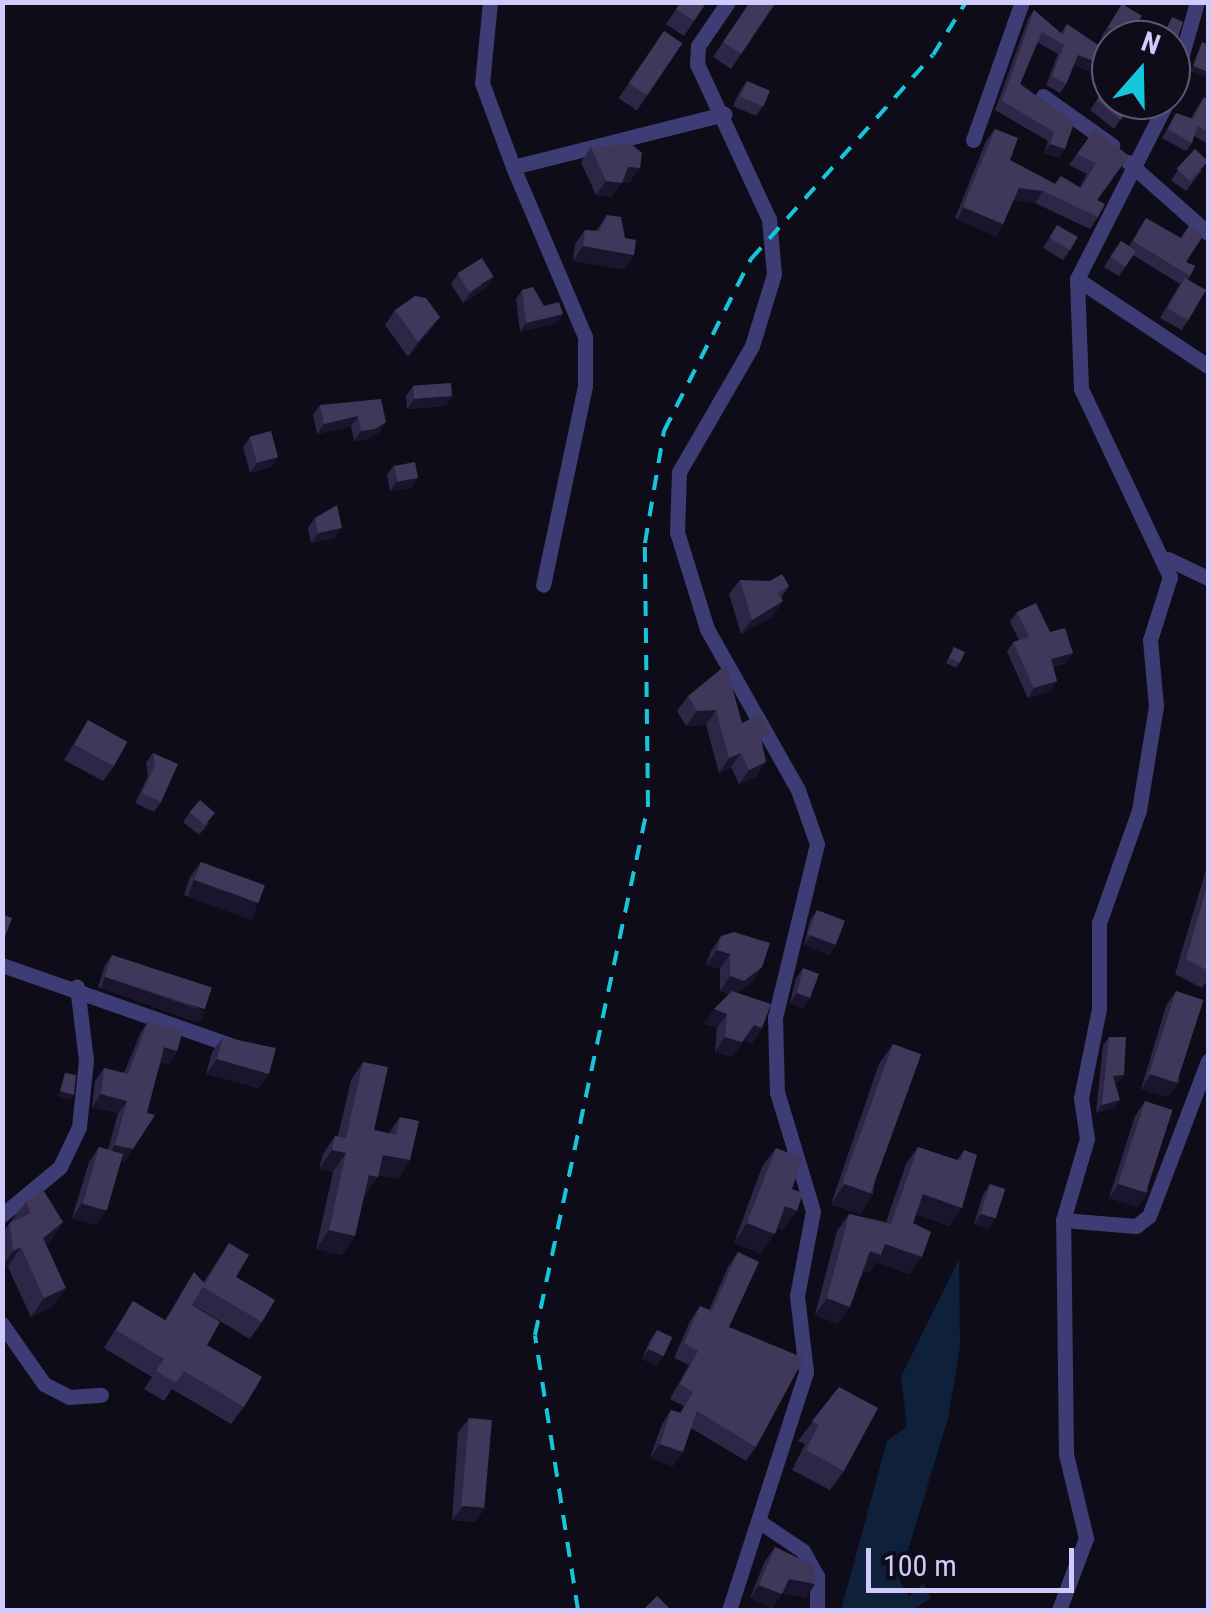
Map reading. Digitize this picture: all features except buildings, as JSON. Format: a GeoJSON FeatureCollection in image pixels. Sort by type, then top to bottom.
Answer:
{"type":"FeatureCollection","features":[{"type":"Feature","properties":{"kind":"street"},"geometry":{"type":"LineString","coordinates":[[490,2],[482,84],[585,338],[585,386],[542,585]]}},
{"type":"Feature","properties":{"kind":"street"},"geometry":{"type":"LineString","coordinates":[[728,2],[698,46],[697,64],[724,114],[769,219],[774,274],[752,346],[679,472],[677,532],[707,629],[816,825],[817,844],[775,1016],[777,1092],[813,1211],[797,1296],[806,1372],[762,1524],[729,1610]]}},
{"type":"Feature","properties":{"kind":"street"},"geometry":{"type":"LineString","coordinates":[[974,140],[1022,2]]}},
{"type":"Feature","properties":{"kind":"street"},"geometry":{"type":"LineString","coordinates":[[1043,96],[1088,122],[1208,233]]}},
{"type":"Feature","properties":{"kind":"street"},"geometry":{"type":"LineString","coordinates":[[513,167],[724,114]]}},
{"type":"Feature","properties":{"kind":"street"},"geometry":{"type":"LineString","coordinates":[[1158,120],[1077,279],[1087,406],[1168,560],[1208,578]]}},
{"type":"Feature","properties":{"kind":"street"},"geometry":{"type":"LineString","coordinates":[[1077,279],[1208,366]]}},
{"type":"Feature","properties":{"kind":"street"},"geometry":{"type":"LineString","coordinates":[[1059,1610],[1086,1538],[1066,1454],[1063,1220],[1085,1154],[1081,1098],[1099,1009],[1099,923],[1139,810],[1156,706],[1150,640],[1168,560]]}},
{"type":"Feature","properties":{"kind":"street"},"geometry":{"type":"LineString","coordinates":[[2,965],[77,987],[253,1054]]}},
{"type":"Feature","properties":{"kind":"street"},"geometry":{"type":"LineString","coordinates":[[2,1215],[60,1167],[79,1127],[86,1060],[77,987]]}},
{"type":"Feature","properties":{"kind":"street"},"geometry":{"type":"LineString","coordinates":[[1063,1220],[1136,1226],[1148,1216],[1208,1061]]}},
{"type":"Feature","properties":{"kind":"street"},"geometry":{"type":"LineString","coordinates":[[2,1324],[44,1384],[69,1397],[100,1395]]}},
{"type":"Feature","properties":{"kind":"street"},"geometry":{"type":"LineString","coordinates":[[762,1524],[804,1551],[817,1576],[816,1610]]}},
{"type":"Feature","properties":{"kind":"water"},"geometry":{"type":"Polygon","coordinates":[[[959,1259],[960,1347],[948,1418],[899,1580],[909,1597],[923,1583],[931,1598],[912,1610],[841,1610],[887,1441],[907,1426],[901,1377],[959,1259]]]}},
{"type":"Feature","properties":{"kind":"railway"},"geometry":{"type":"LineString","coordinates":[[578,1610],[535,1335],[648,805],[645,543],[664,431],[751,259],[933,55],[966,2]]}}]}
